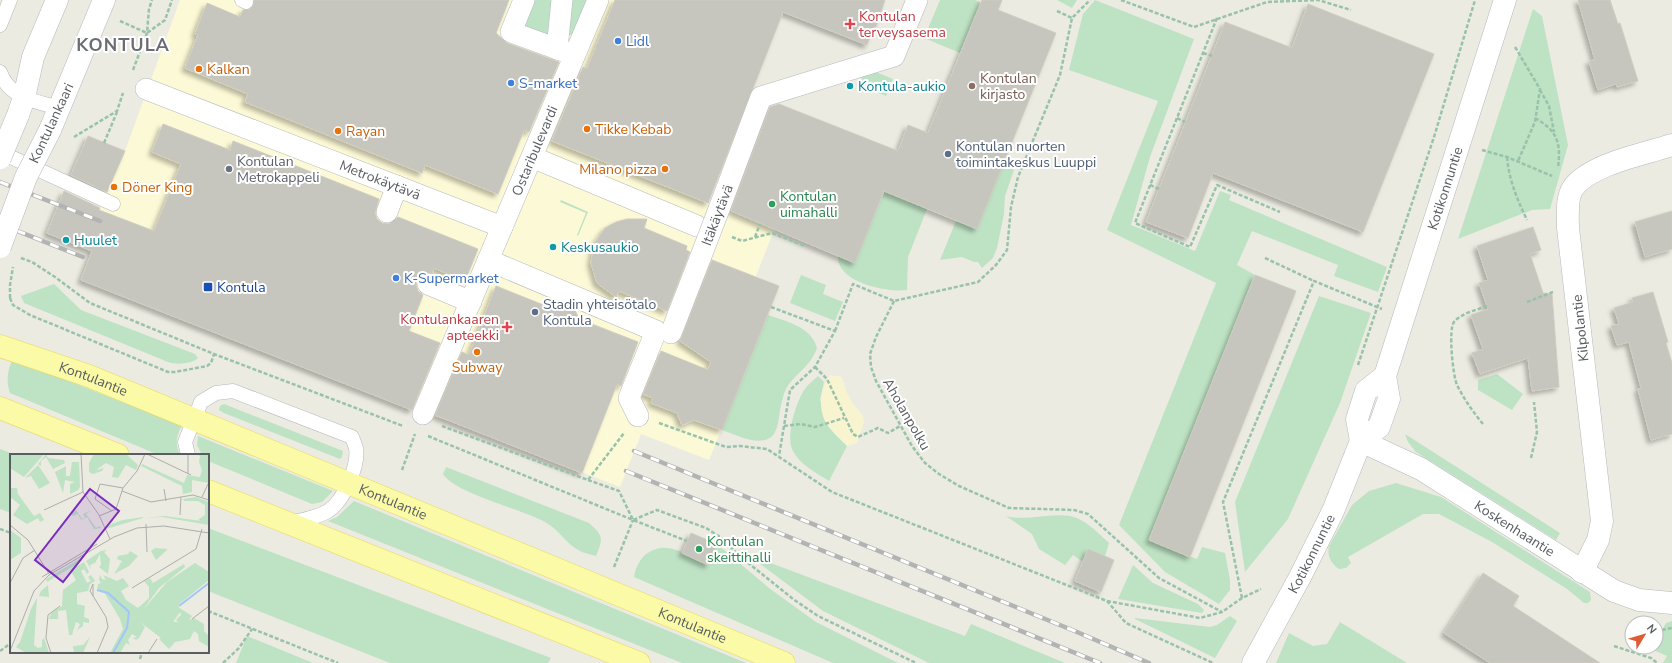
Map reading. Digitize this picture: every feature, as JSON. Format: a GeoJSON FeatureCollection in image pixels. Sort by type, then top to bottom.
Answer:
{"type":"FeatureCollection","features":[{"type":"Feature","properties":{"kind":"main road","name":"Kontulantie"},"geometry":{"type":"LineString","coordinates":[[0,346],[89,376],[194,418],[784,663]]}},
{"type":"Feature","properties":{"kind":"main road"},"geometry":{"type":"LineString","coordinates":[[0,408],[115,454]]}},
{"type":"Feature","properties":{"kind":"main road"},"geometry":{"type":"LineString","coordinates":[[209,491],[639,663]]}},
{"type":"Feature","properties":{"kind":"street"},"geometry":{"type":"LineString","coordinates":[[0,158],[21,106],[33,57],[56,0]]}},
{"type":"Feature","properties":{"kind":"street","name":"Kontulankaari"},"geometry":{"type":"LineString","coordinates":[[0,247],[26,177],[60,108],[104,0]]}},
{"type":"Feature","properties":{"kind":"street"},"geometry":{"type":"LineString","coordinates":[[524,0],[511,32],[566,52],[562,0]]}},
{"type":"Feature","properties":{"kind":"street","name":"Ostaribulevardi"},"geometry":{"type":"LineString","coordinates":[[426,426],[431,380],[471,302],[532,157],[566,52],[598,0]]}},
{"type":"Feature","properties":{"kind":"street","name":"Itäkäytävä"},"geometry":{"type":"LineString","coordinates":[[671,333],[719,209],[743,157],[761,97],[894,56],[917,0]]}},
{"type":"Feature","properties":{"kind":"street","name":"Kotikonnuntie"},"geometry":{"type":"LineString","coordinates":[[1256,657],[1300,577],[1333,511],[1361,441],[1379,427],[1389,399],[1385,376],[1502,8]]}},
{"type":"Feature","properties":{"kind":"street","name":"Metrokäytävä"},"geometry":{"type":"LineString","coordinates":[[139,82],[502,227]]}},
{"type":"Feature","properties":{"kind":"street"},"geometry":{"type":"LineString","coordinates":[[1565,184],[1588,176],[1601,169],[1672,145]]}},
{"type":"Feature","properties":{"kind":"street"},"geometry":{"type":"LineString","coordinates":[[532,157],[697,226]]}},
{"type":"Feature","properties":{"kind":"street","name":"Kilpolantie"},"geometry":{"type":"LineString","coordinates":[[1565,184],[1569,204],[1568,228],[1602,521],[1598,540],[1582,572]]}},
{"type":"Feature","properties":{"kind":"street"},"geometry":{"type":"LineString","coordinates":[[387,212],[397,186]]}},
{"type":"Feature","properties":{"kind":"street"},"geometry":{"type":"LineString","coordinates":[[488,260],[656,331],[629,398],[638,416]]}},
{"type":"Feature","properties":{"kind":"street"},"geometry":{"type":"LineString","coordinates":[[428,284],[471,302]]}},
{"type":"Feature","properties":{"kind":"street"},"geometry":{"type":"LineString","coordinates":[[638,416],[648,388]]}},
{"type":"Feature","properties":{"kind":"street","name":"Koskenhaantie"},"geometry":{"type":"LineString","coordinates":[[1361,441],[1421,470],[1614,591],[1639,600],[1672,603]]}},
{"type":"Feature","properties":{"kind":"lane"},"geometry":{"type":"LineString","coordinates":[[0,25],[10,0]]}},
{"type":"Feature","properties":{"kind":"lane"},"geometry":{"type":"LineString","coordinates":[[0,72],[2,80],[12,91],[21,106],[60,108]]}},
{"type":"Feature","properties":{"kind":"lane"},"geometry":{"type":"LineString","coordinates":[[0,152],[113,204]]}},
{"type":"Feature","properties":{"kind":"lane"},"geometry":{"type":"LineString","coordinates":[[188,454],[185,442],[201,402],[216,393],[233,391],[352,437],[356,449],[355,462],[348,483],[336,506],[327,512],[289,523]]}},
{"type":"Feature","properties":{"kind":"path"},"geometry":{"type":"LineString","coordinates":[[139,82],[147,33],[149,9],[152,0]]}},
{"type":"Feature","properties":{"kind":"path"},"geometry":{"type":"LineString","coordinates":[[147,33],[165,20],[172,0]]}},
{"type":"Feature","properties":{"kind":"path"},"geometry":{"type":"LineString","coordinates":[[779,456],[790,390],[815,367],[835,331],[853,284],[894,301],[978,282],[996,265],[1007,250],[1011,207],[1018,177],[1060,75],[1072,18],[1090,0]]}},
{"type":"Feature","properties":{"kind":"path"},"geometry":{"type":"LineString","coordinates":[[1121,0],[1194,27],[1267,2],[1318,0],[1351,10]]}},
{"type":"Feature","properties":{"kind":"path"},"geometry":{"type":"LineString","coordinates":[[1358,368],[1434,137],[1475,0]]}},
{"type":"Feature","properties":{"kind":"path"},"geometry":{"type":"LineString","coordinates":[[1502,8],[1517,52],[1549,106],[1560,150],[1565,184]]}},
{"type":"Feature","properties":{"kind":"path"},"geometry":{"type":"LineString","coordinates":[[1057,11],[1072,18]]}},
{"type":"Feature","properties":{"kind":"path"},"geometry":{"type":"LineString","coordinates":[[1217,18],[1135,223],[1190,247],[1217,185],[1280,212]]}},
{"type":"Feature","properties":{"kind":"path"},"geometry":{"type":"LineString","coordinates":[[117,20],[147,33]]}},
{"type":"Feature","properties":{"kind":"path"},"geometry":{"type":"LineString","coordinates":[[1203,53],[1212,56]]}},
{"type":"Feature","properties":{"kind":"path"},"geometry":{"type":"LineString","coordinates":[[104,143],[126,88]]}},
{"type":"Feature","properties":{"kind":"path"},"geometry":{"type":"LineString","coordinates":[[1518,161],[1528,140],[1535,118],[1540,89]]}},
{"type":"Feature","properties":{"kind":"path"},"geometry":{"type":"LineString","coordinates":[[72,138],[96,122],[117,111]]}},
{"type":"Feature","properties":{"kind":"path"},"geometry":{"type":"LineString","coordinates":[[1177,118],[1185,122]]}},
{"type":"Feature","properties":{"kind":"path"},"geometry":{"type":"LineString","coordinates":[[1535,118],[1548,125],[1555,133]]}},
{"type":"Feature","properties":{"kind":"path"},"geometry":{"type":"LineString","coordinates":[[1482,149],[1518,161],[1565,184]]}},
{"type":"Feature","properties":{"kind":"path"},"geometry":{"type":"LineString","coordinates":[[1507,157],[1508,175],[1515,196],[1527,220]]}},
{"type":"Feature","properties":{"kind":"path"},"geometry":{"type":"LineString","coordinates":[[1150,185],[1159,189]]}},
{"type":"Feature","properties":{"kind":"path"},"geometry":{"type":"LineString","coordinates":[[755,238],[760,224]]}},
{"type":"Feature","properties":{"kind":"path"},"geometry":{"type":"LineString","coordinates":[[742,241],[772,233],[805,246]]}},
{"type":"Feature","properties":{"kind":"path"},"geometry":{"type":"LineString","coordinates":[[19,257],[32,262],[55,276],[90,303],[214,354],[409,429]]}},
{"type":"Feature","properties":{"kind":"path"},"geometry":{"type":"LineString","coordinates":[[1265,258],[1314,281],[1404,319]]}},
{"type":"Feature","properties":{"kind":"path"},"geometry":{"type":"LineString","coordinates":[[1242,598],[1222,502],[1314,281]]}},
{"type":"Feature","properties":{"kind":"path"},"geometry":{"type":"LineString","coordinates":[[10,298],[13,305],[30,315],[168,372],[207,366],[211,363],[214,354]]}},
{"type":"Feature","properties":{"kind":"path","name":"Aholanpolku"},"geometry":{"type":"LineString","coordinates":[[894,301],[876,337],[870,354],[871,367],[876,381],[900,426],[912,446],[925,463],[939,474],[959,486],[1009,508],[1074,510],[1088,514],[1159,578],[1222,612]]}},
{"type":"Feature","properties":{"kind":"path"},"geometry":{"type":"LineString","coordinates":[[1483,424],[1473,413],[1456,384],[1450,333],[1454,322],[1464,315],[1487,306]]}},
{"type":"Feature","properties":{"kind":"path"},"geometry":{"type":"LineString","coordinates":[[771,307],[835,331]]}},
{"type":"Feature","properties":{"kind":"path"},"geometry":{"type":"LineString","coordinates":[[815,367],[827,379],[844,418],[853,434],[858,437],[878,428],[888,433],[900,426]]}},
{"type":"Feature","properties":{"kind":"path"},"geometry":{"type":"LineString","coordinates":[[1531,458],[1537,432],[1534,402]]}},
{"type":"Feature","properties":{"kind":"path"},"geometry":{"type":"LineString","coordinates":[[588,480],[638,416],[726,447],[740,446],[767,449],[832,492],[1107,601],[1200,618],[1222,612],[1242,598],[1261,588]]}},
{"type":"Feature","properties":{"kind":"path"},"geometry":{"type":"LineString","coordinates":[[784,426],[800,424],[815,426],[844,418]]}},
{"type":"Feature","properties":{"kind":"path"},"geometry":{"type":"LineString","coordinates":[[402,470],[426,426]]}},
{"type":"Feature","properties":{"kind":"path"},"geometry":{"type":"LineString","coordinates":[[426,426],[619,491],[633,520]]}},
{"type":"Feature","properties":{"kind":"path"},"geometry":{"type":"LineString","coordinates":[[426,426],[633,520],[687,541]]}},
{"type":"Feature","properties":{"kind":"path"},"geometry":{"type":"LineString","coordinates":[[614,567],[633,520],[657,510],[706,528],[720,537],[742,558],[793,599],[818,616],[916,663]]}},
{"type":"Feature","properties":{"kind":"path"},"geometry":{"type":"LineString","coordinates":[[0,529],[10,533]]}},
{"type":"Feature","properties":{"kind":"path"},"geometry":{"type":"LineString","coordinates":[[1107,601],[1126,623],[1213,663]]}},
{"type":"Feature","properties":{"kind":"path"},"geometry":{"type":"LineString","coordinates":[[209,611],[338,663]]}},
{"type":"Feature","properties":{"kind":"path"},"geometry":{"type":"LineString","coordinates":[[223,663],[239,648],[252,629]]}},
{"type":"Feature","properties":{"kind":"path"},"geometry":{"type":"LineString","coordinates":[[0,651],[10,644]]}},
{"type":"Feature","properties":{"kind":"path"},"geometry":{"type":"LineString","coordinates":[[1614,646],[1651,658],[1657,663]]}},
{"type":"Feature","properties":{"kind":"path"},"geometry":{"type":"LineString","coordinates":[[140,660],[142,653]]}},
{"type":"Feature","properties":{"kind":"shaded area"},"geometry":{"type":"Polygon","coordinates":[[[180,0],[788,0],[708,203],[774,230],[756,276],[779,286],[709,460],[641,434],[620,487],[447,420],[412,410],[425,377],[409,331],[99,210],[125,151],[180,0]]]}},
{"type":"Feature","properties":{"kind":"green space"},"geometry":{"type":"Polygon","coordinates":[[[531,0],[560,0],[555,44],[519,30],[531,0]]]}},
{"type":"Feature","properties":{"kind":"green space"},"geometry":{"type":"Polygon","coordinates":[[[572,0],[594,0],[579,35],[569,35],[572,0]]]}},
{"type":"Feature","properties":{"kind":"green space"},"geometry":{"type":"Polygon","coordinates":[[[940,0],[975,0],[981,3],[960,53],[924,38],[940,0]]]}},
{"type":"Feature","properties":{"kind":"green space"},"geometry":{"type":"Polygon","coordinates":[[[1057,0],[1077,0],[1072,8],[1057,0]]]}},
{"type":"Feature","properties":{"kind":"green space"},"geometry":{"type":"Polygon","coordinates":[[[1095,0],[1194,39],[1150,157],[1131,225],[1195,251],[1220,191],[1231,195],[1229,200],[1387,267],[1378,292],[1334,276],[1338,265],[1252,231],[1237,265],[1255,275],[1149,540],[1197,559],[1202,547],[1225,553],[1230,580],[1230,590],[1219,604],[1165,572],[1119,525],[1216,283],[1107,230],[1158,101],[1069,70],[1083,14],[1095,0]]]}},
{"type":"Feature","properties":{"kind":"green space"},"geometry":{"type":"Polygon","coordinates":[[[1533,9],[1542,16],[1568,145],[1550,209],[1532,210],[1458,239],[1533,9]]]}},
{"type":"Feature","properties":{"kind":"green space"},"geometry":{"type":"Polygon","coordinates":[[[866,68],[893,79],[886,96],[859,85],[866,68]]]}},
{"type":"Feature","properties":{"kind":"green space"},"geometry":{"type":"Polygon","coordinates":[[[900,146],[914,152],[902,198],[927,209],[908,257],[907,290],[888,290],[864,284],[845,273],[840,265],[838,256],[855,263],[900,153],[898,151],[900,146]]]}},
{"type":"Feature","properties":{"kind":"green space"},"geometry":{"type":"Polygon","coordinates":[[[1002,165],[1014,170],[1005,196],[1004,214],[997,248],[993,258],[982,268],[978,262],[962,257],[940,260],[956,221],[977,228],[1002,165]]]}},
{"type":"Feature","properties":{"kind":"green space"},"geometry":{"type":"Polygon","coordinates":[[[561,200],[588,212],[578,236],[577,235],[586,213],[560,202],[561,200]]]}},
{"type":"Feature","properties":{"kind":"green space"},"geometry":{"type":"Polygon","coordinates":[[[801,275],[826,285],[823,294],[843,302],[835,321],[790,303],[801,275]]]}},
{"type":"Feature","properties":{"kind":"green space"},"geometry":{"type":"Polygon","coordinates":[[[54,284],[81,310],[195,354],[198,358],[192,362],[168,362],[24,303],[21,296],[54,284]]]}},
{"type":"Feature","properties":{"kind":"green space"},"geometry":{"type":"Polygon","coordinates":[[[1319,296],[1371,313],[1340,403],[1288,519],[1245,572],[1235,502],[1319,296]]]}},
{"type":"Feature","properties":{"kind":"green space"},"geometry":{"type":"Polygon","coordinates":[[[768,315],[804,330],[814,341],[817,348],[811,360],[787,387],[774,434],[769,438],[756,441],[749,440],[722,430],[768,315]]]}},
{"type":"Feature","properties":{"kind":"green space"},"geometry":{"type":"Polygon","coordinates":[[[13,359],[180,425],[181,427],[177,441],[177,448],[180,454],[157,454],[10,393],[8,385],[9,367],[13,359]]]}},
{"type":"Feature","properties":{"kind":"green space"},"geometry":{"type":"Polygon","coordinates":[[[1497,374],[1523,394],[1512,410],[1478,390],[1478,380],[1497,374]]]}},
{"type":"Feature","properties":{"kind":"green space"},"geometry":{"type":"Polygon","coordinates":[[[818,376],[824,382],[820,400],[831,429],[847,446],[829,481],[809,468],[796,456],[791,445],[790,438],[798,402],[806,387],[818,376]]]}},
{"type":"Feature","properties":{"kind":"green space"},"geometry":{"type":"Polygon","coordinates":[[[224,404],[343,451],[342,457],[340,459],[224,413],[219,410],[220,406],[224,404]]]}},
{"type":"Feature","properties":{"kind":"green space"},"geometry":{"type":"Polygon","coordinates":[[[1405,434],[1560,533],[1556,540],[1416,452],[1408,442],[1405,434]]]}},
{"type":"Feature","properties":{"kind":"green space"},"geometry":{"type":"Polygon","coordinates":[[[198,436],[333,491],[322,502],[312,504],[209,461],[209,454],[202,454],[197,445],[198,436]]]}},
{"type":"Feature","properties":{"kind":"green space"},"geometry":{"type":"Polygon","coordinates":[[[0,449],[13,454],[10,454],[10,513],[0,509],[0,449]]]}},
{"type":"Feature","properties":{"kind":"green space"},"geometry":{"type":"Polygon","coordinates":[[[446,467],[589,523],[597,531],[601,538],[596,556],[578,550],[554,528],[545,522],[475,495],[461,488],[450,481],[443,474],[446,467]]]}},
{"type":"Feature","properties":{"kind":"green space"},"geometry":{"type":"Polygon","coordinates":[[[1396,483],[1441,497],[1590,592],[1591,600],[1588,603],[1584,603],[1567,589],[1492,542],[1439,514],[1423,514],[1348,557],[1351,563],[1346,568],[1339,569],[1330,559],[1329,546],[1352,505],[1369,491],[1396,483]]]}},
{"type":"Feature","properties":{"kind":"green space"},"geometry":{"type":"Polygon","coordinates":[[[354,501],[746,663],[682,663],[328,521],[337,517],[354,501]]]}},
{"type":"Feature","properties":{"kind":"green space"},"geometry":{"type":"Polygon","coordinates":[[[1060,515],[1077,518],[1090,526],[1109,543],[1105,556],[1083,562],[1073,555],[1065,565],[1039,549],[1032,534],[1006,516],[1024,518],[1060,515]]]}},
{"type":"Feature","properties":{"kind":"green space"},"geometry":{"type":"Polygon","coordinates":[[[209,528],[551,658],[548,663],[390,663],[209,591],[209,528]]]}},
{"type":"Feature","properties":{"kind":"green space"},"geometry":{"type":"Polygon","coordinates":[[[717,544],[769,588],[816,622],[898,663],[833,663],[634,577],[636,568],[641,560],[645,555],[653,550],[668,548],[676,550],[708,565],[717,544]]]}},
{"type":"Feature","properties":{"kind":"green space"},"geometry":{"type":"Polygon","coordinates":[[[747,554],[965,636],[971,624],[1065,663],[929,663],[823,611],[747,554]]]}},
{"type":"Feature","properties":{"kind":"green space"},"geometry":{"type":"Polygon","coordinates":[[[1133,565],[1153,583],[1198,604],[1204,610],[1202,613],[1118,599],[1133,565]]]}},
{"type":"Feature","properties":{"kind":"green space"},"geometry":{"type":"Polygon","coordinates":[[[1230,616],[1237,621],[1215,658],[1135,619],[1210,627],[1217,625],[1230,616]]]}},
{"type":"Feature","properties":{"kind":"green space"},"geometry":{"type":"Polygon","coordinates":[[[1672,621],[1672,663],[1663,663],[1667,656],[1664,655],[1664,626],[1666,623],[1672,621]]]}},
{"type":"Feature","properties":{"kind":"green space"},"geometry":{"type":"Polygon","coordinates":[[[1340,622],[1407,663],[1276,663],[1289,633],[1313,646],[1327,644],[1340,622]]]}},
{"type":"Feature","properties":{"kind":"green space"},"geometry":{"type":"Polygon","coordinates":[[[247,636],[313,663],[236,663],[247,636]]]}},
{"type":"Feature","properties":{"kind":"sand"},"geometry":{"type":"Polygon","coordinates":[[[830,375],[842,377],[851,401],[863,416],[864,422],[857,443],[847,446],[830,429],[823,417],[821,405],[822,392],[830,375]]]}},
{"type":"Feature","properties":{"kind":"building"},"geometry":{"type":"Polygon","coordinates":[[[254,0],[509,0],[496,33],[507,43],[559,62],[529,132],[524,130],[498,194],[425,165],[422,173],[245,102],[248,94],[185,68],[198,35],[195,34],[207,3],[240,17],[243,10],[250,9],[253,6],[254,0]]]}},
{"type":"Feature","properties":{"kind":"building"},"geometry":{"type":"Polygon","coordinates":[[[615,0],[885,0],[876,27],[874,27],[867,45],[783,12],[708,203],[552,141],[583,67],[587,69],[615,0]]]}},
{"type":"Feature","properties":{"kind":"building"},"geometry":{"type":"Polygon","coordinates":[[[982,0],[1002,0],[998,10],[1056,33],[977,229],[884,191],[855,263],[731,211],[770,107],[779,104],[898,151],[908,125],[928,133],[982,0]]]}},
{"type":"Feature","properties":{"kind":"building"},"geometry":{"type":"Polygon","coordinates":[[[1578,0],[1610,0],[1618,24],[1620,23],[1638,81],[1617,87],[1616,84],[1598,90],[1589,61],[1595,60],[1578,0]]]}},
{"type":"Feature","properties":{"kind":"building"},"geometry":{"type":"Polygon","coordinates":[[[1308,4],[1434,54],[1363,232],[1213,173],[1188,238],[1146,222],[1225,22],[1292,48],[1308,4]]]}},
{"type":"Feature","properties":{"kind":"building"},"geometry":{"type":"Polygon","coordinates":[[[163,124],[230,150],[233,141],[379,199],[375,213],[377,219],[382,223],[389,224],[398,217],[478,249],[465,281],[434,268],[432,273],[421,274],[417,280],[416,285],[418,291],[423,295],[409,331],[440,343],[412,410],[81,280],[92,251],[47,233],[64,191],[100,208],[99,210],[154,231],[181,164],[152,152],[163,124]]]}},
{"type":"Feature","properties":{"kind":"building"},"geometry":{"type":"Polygon","coordinates":[[[88,136],[125,151],[107,192],[71,175],[88,136]]]}},
{"type":"Feature","properties":{"kind":"building"},"geometry":{"type":"Polygon","coordinates":[[[1672,211],[1672,249],[1645,257],[1635,222],[1672,211]]]}},
{"type":"Feature","properties":{"kind":"building"},"geometry":{"type":"Polygon","coordinates":[[[627,219],[647,219],[644,228],[687,246],[686,250],[690,252],[667,311],[619,291],[616,297],[597,283],[591,263],[594,244],[605,228],[616,222],[627,219]]]}},
{"type":"Feature","properties":{"kind":"building"},"geometry":{"type":"Polygon","coordinates":[[[1533,227],[1541,250],[1530,254],[1543,293],[1552,294],[1559,387],[1532,391],[1528,358],[1480,374],[1472,353],[1483,349],[1471,315],[1488,309],[1479,283],[1488,280],[1477,246],[1533,227]]]}},
{"type":"Feature","properties":{"kind":"building"},"geometry":{"type":"Polygon","coordinates":[[[712,260],[779,286],[722,430],[694,420],[682,425],[677,413],[651,403],[653,398],[643,394],[661,351],[708,370],[711,362],[680,341],[712,260]]]}},
{"type":"Feature","properties":{"kind":"building"},"geometry":{"type":"Polygon","coordinates":[[[1255,275],[1296,291],[1190,557],[1149,540],[1255,275]]]}},
{"type":"Feature","properties":{"kind":"building"},"geometry":{"type":"Polygon","coordinates":[[[496,286],[556,310],[565,306],[575,310],[579,319],[638,342],[621,386],[617,384],[582,473],[435,415],[462,352],[469,355],[496,286]]]}},
{"type":"Feature","properties":{"kind":"building"},"geometry":{"type":"Polygon","coordinates":[[[1653,292],[1668,342],[1666,343],[1672,363],[1672,434],[1651,440],[1638,389],[1641,388],[1629,342],[1617,345],[1611,326],[1619,324],[1614,308],[1633,302],[1632,298],[1653,292]]]}},
{"type":"Feature","properties":{"kind":"building","name":"Kontulan skeittihalli"},"geometry":{"type":"Polygon","coordinates":[[[691,533],[717,544],[708,565],[682,553],[691,533]]]}},
{"type":"Feature","properties":{"kind":"building"},"geometry":{"type":"Polygon","coordinates":[[[1088,549],[1114,560],[1101,592],[1075,581],[1088,549]]]}},
{"type":"Feature","properties":{"kind":"building"},"geometry":{"type":"Polygon","coordinates":[[[1483,573],[1519,596],[1513,606],[1600,663],[1490,663],[1444,633],[1483,573]]]}},
{"type":"Feature","properties":{"kind":"railway"},"geometry":{"type":"LineString","coordinates":[[0,182],[100,221]]}},
{"type":"Feature","properties":{"kind":"railway"},"geometry":{"type":"LineString","coordinates":[[0,224],[83,257]]}},
{"type":"Feature","properties":{"kind":"railway"},"geometry":{"type":"LineString","coordinates":[[634,451],[1077,632],[1149,663]]}},
{"type":"Feature","properties":{"kind":"railway"},"geometry":{"type":"LineString","coordinates":[[626,471],[1100,663]]}},
{"type":"Feature","properties":{"kind":"place","name":"Kontulan terveysasema"},"geometry":{"type":"Point","coordinates":[850,24]}},
{"type":"Feature","properties":{"kind":"place","name":"Lidl"},"geometry":{"type":"Point","coordinates":[618,41]}},
{"type":"Feature","properties":{"kind":"place","name":"Kalkan"},"geometry":{"type":"Point","coordinates":[199,69]}},
{"type":"Feature","properties":{"kind":"place","name":"S-market"},"geometry":{"type":"Point","coordinates":[511,83]}},
{"type":"Feature","properties":{"kind":"place","name":"Kontula-aukio"},"geometry":{"type":"Point","coordinates":[850,86]}},
{"type":"Feature","properties":{"kind":"place","name":"Kontulan kirjasto"},"geometry":{"type":"Point","coordinates":[972,86]}},
{"type":"Feature","properties":{"kind":"place","name":"Tikke Kebab"},"geometry":{"type":"Point","coordinates":[587,129]}},
{"type":"Feature","properties":{"kind":"place","name":"Rayan"},"geometry":{"type":"Point","coordinates":[338,131]}},
{"type":"Feature","properties":{"kind":"place","name":"Kontulan nuorten toimintakeskus Luuppi"},"geometry":{"type":"Point","coordinates":[948,154]}},
{"type":"Feature","properties":{"kind":"place","name":"Kontulan Metrokappeli"},"geometry":{"type":"Point","coordinates":[229,169]}},
{"type":"Feature","properties":{"kind":"place","name":"Milano pizza"},"geometry":{"type":"Point","coordinates":[665,169]}},
{"type":"Feature","properties":{"kind":"place","name":"Döner King"},"geometry":{"type":"Point","coordinates":[114,187]}},
{"type":"Feature","properties":{"kind":"place","name":"Kontulan uimahalli"},"geometry":{"type":"Point","coordinates":[772,204]}},
{"type":"Feature","properties":{"kind":"place","name":"Huulet"},"geometry":{"type":"Point","coordinates":[66,240]}},
{"type":"Feature","properties":{"kind":"place","name":"Keskusaukio"},"geometry":{"type":"Point","coordinates":[553,247]}},
{"type":"Feature","properties":{"kind":"place","name":"K-Supermarket"},"geometry":{"type":"Point","coordinates":[396,278]}},
{"type":"Feature","properties":{"kind":"place","name":"Kontula"},"geometry":{"type":"Point","coordinates":[208,287]}},
{"type":"Feature","properties":{"kind":"place","name":"Stadin yhteisötalo Kontula"},"geometry":{"type":"Point","coordinates":[535,312]}},
{"type":"Feature","properties":{"kind":"place","name":"Kontulankaaren apteekki"},"geometry":{"type":"Point","coordinates":[507,327]}},
{"type":"Feature","properties":{"kind":"place","name":"Subway"},"geometry":{"type":"Point","coordinates":[477,352]}},
{"type":"Feature","properties":{"kind":"place","name":"Kontulan skeittihalli"},"geometry":{"type":"Point","coordinates":[699,549]}},
{"type":"Feature","properties":{"kind":"district","name":"KONTULA"},"geometry":{"type":"Point","coordinates":[123,45]}}]}
